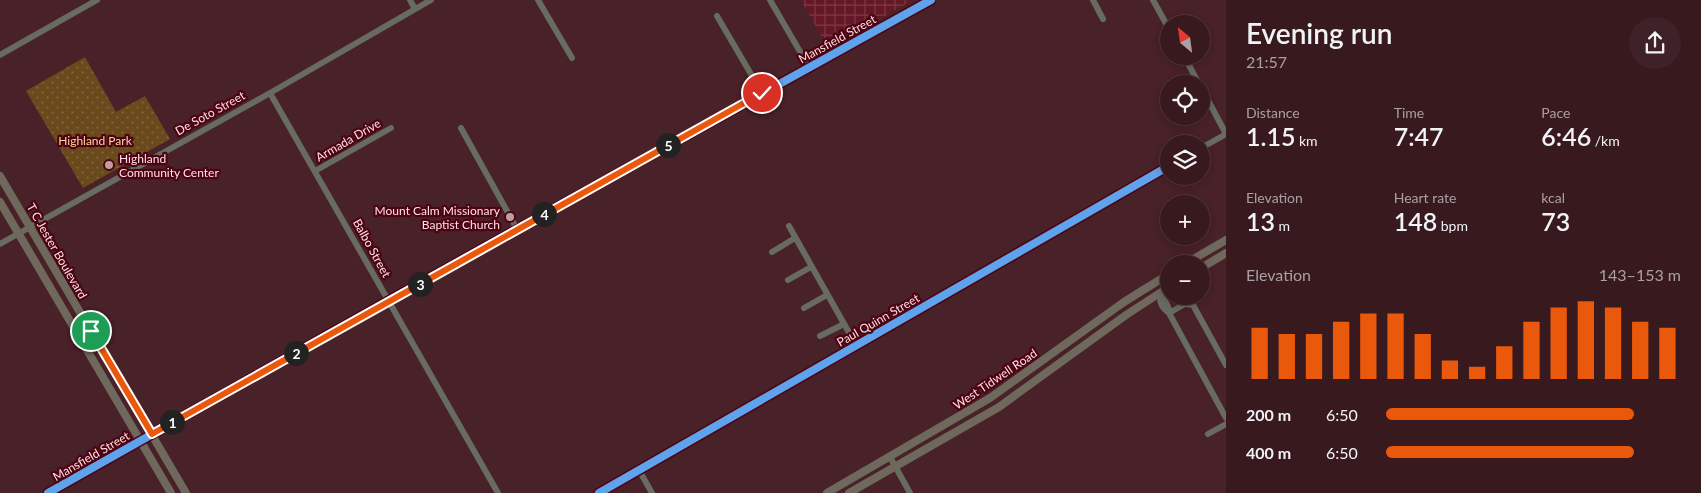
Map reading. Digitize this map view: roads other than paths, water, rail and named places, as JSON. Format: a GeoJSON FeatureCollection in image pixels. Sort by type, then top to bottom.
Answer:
{"type":"FeatureCollection","features":[{"type":"Feature","properties":{"kind":"main road","name":"T C Jester Boulevard"},"geometry":{"type":"LineString","coordinates":[[0,176],[186,493]]}},
{"type":"Feature","properties":{"kind":"main road","name":"T C Jester Boulevard"},"geometry":{"type":"LineString","coordinates":[[0,202],[171,493]]}},
{"type":"Feature","properties":{"kind":"main road"},"geometry":{"type":"LineString","coordinates":[[1201,255],[1226,240]]}},
{"type":"Feature","properties":{"kind":"main road"},"geometry":{"type":"LineString","coordinates":[[1210,263],[1226,253]]}},
{"type":"Feature","properties":{"kind":"main road","name":"West Tidwell Road"},"geometry":{"type":"LineString","coordinates":[[827,493],[964,415],[1035,367],[1124,302],[1160,280]]}},
{"type":"Feature","properties":{"kind":"main road","name":"West Tidwell Road"},"geometry":{"type":"LineString","coordinates":[[849,493],[999,407],[1126,315],[1159,295]]}},
{"type":"Feature","properties":{"kind":"main road"},"geometry":{"type":"LineString","coordinates":[[59,303],[71,296]]}},
{"type":"Feature","properties":{"kind":"main road"},"geometry":{"type":"LineString","coordinates":[[100,372],[112,366]]}},
{"type":"Feature","properties":{"kind":"main road"},"geometry":{"type":"LineString","coordinates":[[1035,367],[1041,376]]}},
{"type":"Feature","properties":{"kind":"main road"},"geometry":{"type":"LineString","coordinates":[[964,415],[969,425]]}},
{"type":"Feature","properties":{"kind":"street"},"geometry":{"type":"LineString","coordinates":[[410,0],[415,9]]}},
{"type":"Feature","properties":{"kind":"street","name":"De Soto Street"},"geometry":{"type":"LineString","coordinates":[[0,244],[270,93],[431,0]]}},
{"type":"Feature","properties":{"kind":"street"},"geometry":{"type":"LineString","coordinates":[[538,0],[572,58]]}},
{"type":"Feature","properties":{"kind":"street"},"geometry":{"type":"LineString","coordinates":[[770,0],[809,67]]}},
{"type":"Feature","properties":{"kind":"street","name":"Mansfield Street"},"geometry":{"type":"LineString","coordinates":[[48,493],[388,301],[931,0]]}},
{"type":"Feature","properties":{"kind":"street"},"geometry":{"type":"LineString","coordinates":[[1093,0],[1103,19]]}},
{"type":"Feature","properties":{"kind":"street"},"geometry":{"type":"LineString","coordinates":[[1153,0],[1161,15]]}},
{"type":"Feature","properties":{"kind":"street"},"geometry":{"type":"LineString","coordinates":[[0,55],[92,1]]}},
{"type":"Feature","properties":{"kind":"street"},"geometry":{"type":"LineString","coordinates":[[717,16],[762,93]]}},
{"type":"Feature","properties":{"kind":"street","name":"Balbo Street"},"geometry":{"type":"LineString","coordinates":[[270,93],[498,493]]}},
{"type":"Feature","properties":{"kind":"street"},"geometry":{"type":"LineString","coordinates":[[1210,104],[1226,134],[1210,143]]}},
{"type":"Feature","properties":{"kind":"street","name":"Armada Drive"},"geometry":{"type":"LineString","coordinates":[[315,171],[391,128]]}},
{"type":"Feature","properties":{"kind":"street"},"geometry":{"type":"LineString","coordinates":[[461,128],[517,229]]}},
{"type":"Feature","properties":{"kind":"street","name":"Paul Quinn Street"},"geometry":{"type":"LineString","coordinates":[[598,493],[1160,171]]}},
{"type":"Feature","properties":{"kind":"street"},"geometry":{"type":"LineString","coordinates":[[789,226],[856,345]]}},
{"type":"Feature","properties":{"kind":"street"},"geometry":{"type":"LineString","coordinates":[[772,252],[795,238]]}},
{"type":"Feature","properties":{"kind":"street"},"geometry":{"type":"LineString","coordinates":[[788,280],[811,267]]}},
{"type":"Feature","properties":{"kind":"street"},"geometry":{"type":"LineString","coordinates":[[804,308],[827,295]]}},
{"type":"Feature","properties":{"kind":"street"},"geometry":{"type":"LineString","coordinates":[[1159,295],[1165,299],[1169,307],[1169,313],[1226,418]]}},
{"type":"Feature","properties":{"kind":"street"},"geometry":{"type":"LineString","coordinates":[[1169,313],[1185,304],[1193,305],[1226,365]]}},
{"type":"Feature","properties":{"kind":"street"},"geometry":{"type":"LineString","coordinates":[[820,336],[844,324]]}},
{"type":"Feature","properties":{"kind":"street"},"geometry":{"type":"LineString","coordinates":[[1208,434],[1226,424]]}},
{"type":"Feature","properties":{"kind":"street"},"geometry":{"type":"LineString","coordinates":[[890,457],[910,493]]}},
{"type":"Feature","properties":{"kind":"street"},"geometry":{"type":"LineString","coordinates":[[639,470],[652,493]]}},
{"type":"Feature","properties":{"kind":"place","name":"Highland Community Center"},"geometry":{"type":"Point","coordinates":[109,165]}},
{"type":"Feature","properties":{"kind":"place","name":"Mount Calm Missionary Baptist Church"},"geometry":{"type":"Point","coordinates":[510,217]}},
{"type":"Feature","properties":{"kind":"park label","name":"Highland Park"},"geometry":{"type":"Point","coordinates":[95,140]}}]}
